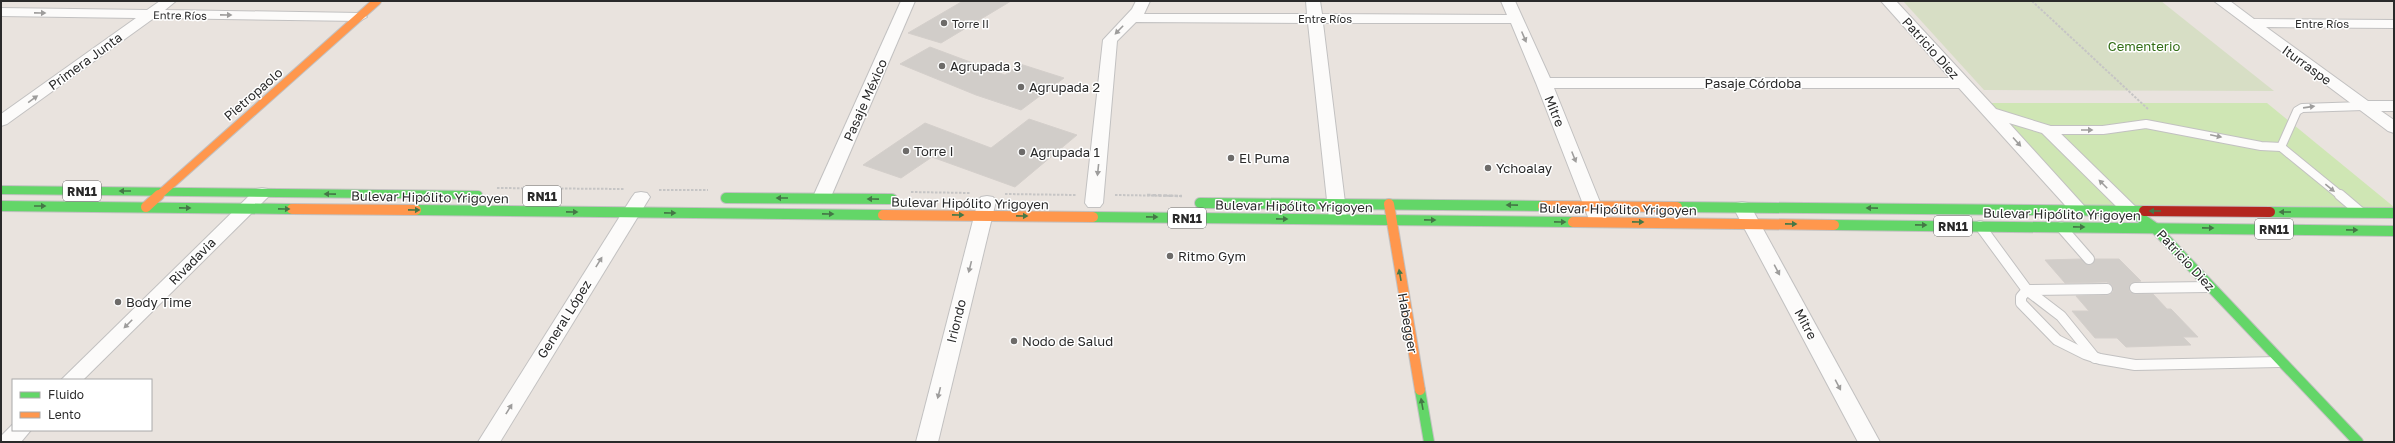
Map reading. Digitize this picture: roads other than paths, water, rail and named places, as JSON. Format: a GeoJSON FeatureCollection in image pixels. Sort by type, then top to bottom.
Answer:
{"type":"FeatureCollection","features":[{"type":"Feature","properties":{"kind":"main road","name":"Pietropaolo"},"geometry":{"type":"LineString","coordinates":[[146,207],[377,1]]}},
{"type":"Feature","properties":{"kind":"main road","name":"RN11"},"geometry":{"type":"LineString","coordinates":[[1,190],[164,192]]}},
{"type":"Feature","properties":{"kind":"main road","name":"Bulevar Hipólito Yrigoyen"},"geometry":{"type":"LineString","coordinates":[[164,192],[484,195]]}},
{"type":"Feature","properties":{"kind":"main road","name":"Bulevar Hipólito Yrigoyen"},"geometry":{"type":"LineString","coordinates":[[720,198],[900,200]]}},
{"type":"Feature","properties":{"kind":"main road","name":"Bulevar Hipólito Yrigoyen"},"geometry":{"type":"LineString","coordinates":[[1,206],[246,208],[637,201],[1338,211],[1389,204],[1596,214],[1747,215],[1980,226],[2394,231]]}},
{"type":"Feature","properties":{"kind":"main road","name":"Bulevar Hipólito Yrigoyen"},"geometry":{"type":"LineString","coordinates":[[1188,203],[1338,211],[1391,220],[1596,214],[1747,215],[2079,210],[2394,213]]}},
{"type":"Feature","properties":{"kind":"main road","name":"Habegger"},"geometry":{"type":"LineString","coordinates":[[1389,204],[1429,442]]}},
{"type":"Feature","properties":{"kind":"main road","name":"Patricio Diez"},"geometry":{"type":"LineString","coordinates":[[2131,211],[2155,228],[2358,442]]}},
{"type":"Feature","properties":{"kind":"street","name":"Primera Junta"},"geometry":{"type":"LineString","coordinates":[[1,121],[169,1]]}},
{"type":"Feature","properties":{"kind":"street","name":"Pasaje México"},"geometry":{"type":"LineString","coordinates":[[821,198],[908,1]]}},
{"type":"Feature","properties":{"kind":"street"},"geometry":{"type":"LineString","coordinates":[[1094,202],[1110,40],[1118,29],[1133,18],[1142,7],[1143,1]]}},
{"type":"Feature","properties":{"kind":"street"},"geometry":{"type":"LineString","coordinates":[[1313,1],[1338,211]]}},
{"type":"Feature","properties":{"kind":"street","name":"Mitre"},"geometry":{"type":"LineString","coordinates":[[1508,1],[1544,83],[1596,214]]}},
{"type":"Feature","properties":{"kind":"street","name":"Patricio Diez"},"geometry":{"type":"LineString","coordinates":[[1888,1],[2079,210]]}},
{"type":"Feature","properties":{"kind":"street","name":"Iturraspe"},"geometry":{"type":"LineString","coordinates":[[2221,1],[2394,128]]}},
{"type":"Feature","properties":{"kind":"street","name":"Entre Ríos"},"geometry":{"type":"LineString","coordinates":[[1,12],[360,17]]}},
{"type":"Feature","properties":{"kind":"street","name":"Entre Ríos"},"geometry":{"type":"LineString","coordinates":[[1133,18],[1516,19]]}},
{"type":"Feature","properties":{"kind":"street","name":"Entre Ríos"},"geometry":{"type":"LineString","coordinates":[[2250,23],[2394,24]]}},
{"type":"Feature","properties":{"kind":"street","name":"Pasaje Córdoba"},"geometry":{"type":"LineString","coordinates":[[1544,83],[1962,83]]}},
{"type":"Feature","properties":{"kind":"street"},"geometry":{"type":"LineString","coordinates":[[2363,106],[2394,106]]}},
{"type":"Feature","properties":{"kind":"street","name":"Patricio Diez"},"geometry":{"type":"LineString","coordinates":[[1991,113],[2048,130],[2131,211]]}},
{"type":"Feature","properties":{"kind":"street","name":"Rivadavia"},"geometry":{"type":"LineString","coordinates":[[72,379],[262,193]]}},
{"type":"Feature","properties":{"kind":"street","name":"General López"},"geometry":{"type":"LineString","coordinates":[[489,442],[637,201]]}},
{"type":"Feature","properties":{"kind":"street","name":"Iriondo"},"geometry":{"type":"LineString","coordinates":[[927,442],[986,205]]}},
{"type":"Feature","properties":{"kind":"street","name":"Mitre"},"geometry":{"type":"LineString","coordinates":[[1747,215],[1869,442]]}},
{"type":"Feature","properties":{"kind":"street"},"geometry":{"type":"LineString","coordinates":[[8,442],[19,431]]}},
{"type":"Feature","properties":{"kind":"lane"},"geometry":{"type":"LineString","coordinates":[[2281,147],[2297,111],[2302,108],[2363,106]]}},
{"type":"Feature","properties":{"kind":"lane"},"geometry":{"type":"LineString","coordinates":[[2048,130],[2103,130],[2146,124],[2166,126],[2261,146],[2281,147],[2360,212]]}},
{"type":"Feature","properties":{"kind":"lane"},"geometry":{"type":"LineString","coordinates":[[1980,226],[2027,290],[2061,316],[2095,358]]}},
{"type":"Feature","properties":{"kind":"lane"},"geometry":{"type":"LineString","coordinates":[[2061,227],[2089,259]]}},
{"type":"Feature","properties":{"kind":"lane"},"geometry":{"type":"LineString","coordinates":[[2136,288],[2211,287]]}},
{"type":"Feature","properties":{"kind":"lane"},"geometry":{"type":"LineString","coordinates":[[2107,288],[2027,290],[2021,297],[2021,303],[2046,331],[2064,346],[2095,358],[2135,365],[2282,362]]}},
{"type":"Feature","properties":{"kind":"place","name":"Torre II"},"geometry":{"type":"Point","coordinates":[944,23]}},
{"type":"Feature","properties":{"kind":"place","name":"Agrupada 3"},"geometry":{"type":"Point","coordinates":[942,66]}},
{"type":"Feature","properties":{"kind":"place","name":"Agrupada 2"},"geometry":{"type":"Point","coordinates":[1021,87]}},
{"type":"Feature","properties":{"kind":"place","name":"Torre I"},"geometry":{"type":"Point","coordinates":[906,151]}},
{"type":"Feature","properties":{"kind":"place","name":"Agrupada 1"},"geometry":{"type":"Point","coordinates":[1022,152]}},
{"type":"Feature","properties":{"kind":"place","name":"El Puma"},"geometry":{"type":"Point","coordinates":[1231,158]}},
{"type":"Feature","properties":{"kind":"place","name":"Ychoalay"},"geometry":{"type":"Point","coordinates":[1488,168]}},
{"type":"Feature","properties":{"kind":"place","name":"Ritmo Gym"},"geometry":{"type":"Point","coordinates":[1170,256]}},
{"type":"Feature","properties":{"kind":"place","name":"Body Time"},"geometry":{"type":"Point","coordinates":[118,302]}},
{"type":"Feature","properties":{"kind":"place","name":"Nodo de Salud"},"geometry":{"type":"Point","coordinates":[1014,341]}},
{"type":"Feature","properties":{"kind":"park label","name":"Cementerio"},"geometry":{"type":"Point","coordinates":[2144,46]}}]}
